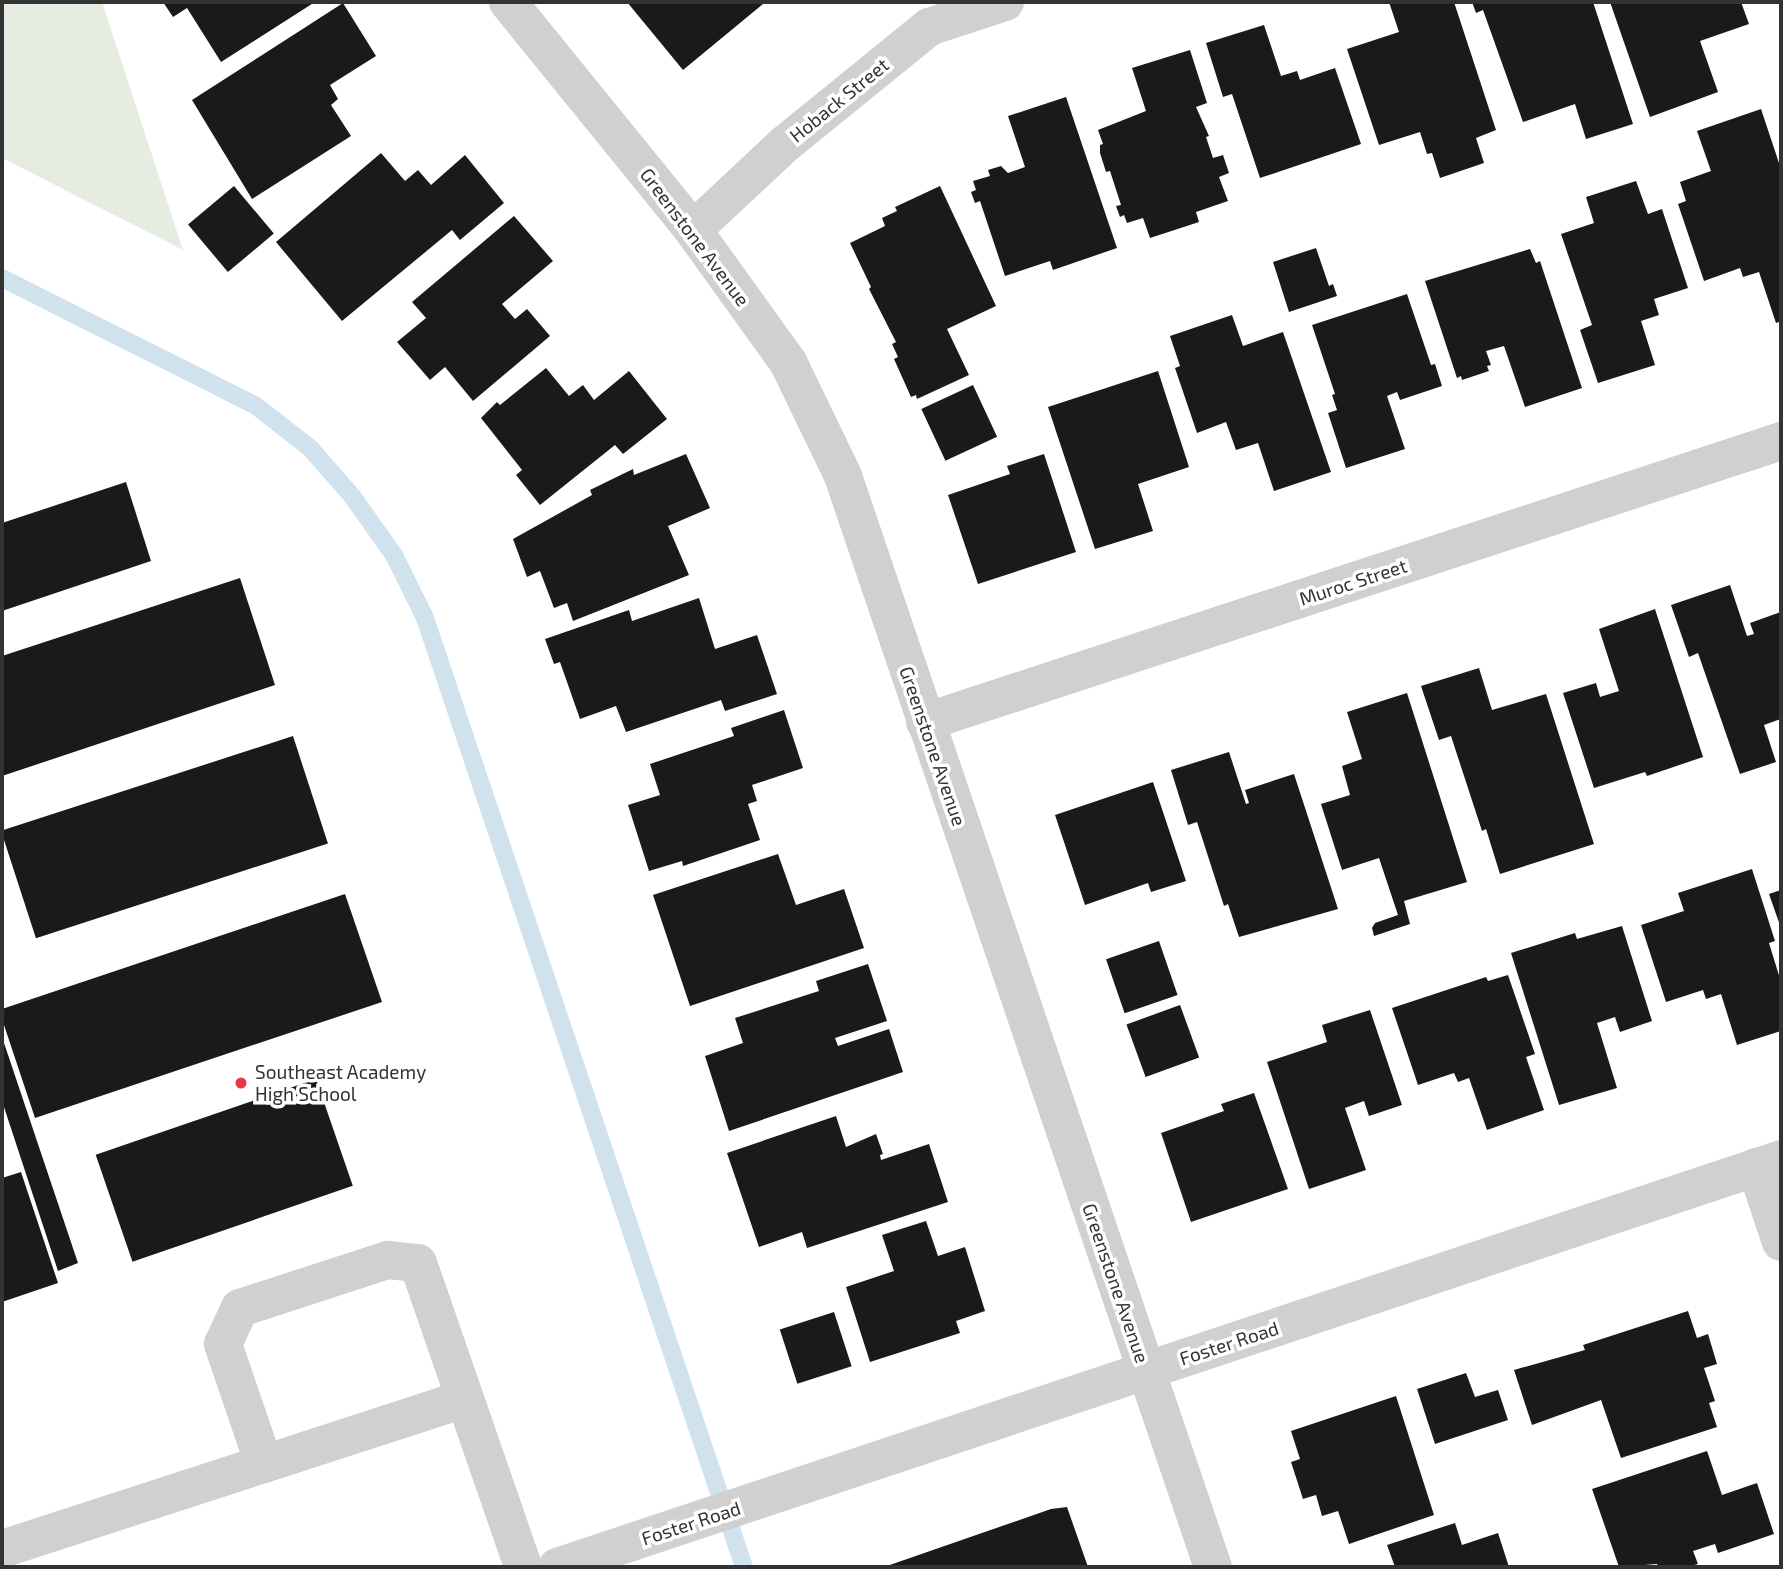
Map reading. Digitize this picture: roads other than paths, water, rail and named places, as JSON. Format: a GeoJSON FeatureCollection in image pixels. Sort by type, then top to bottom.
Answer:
{"type":"FeatureCollection","features":[{"type":"Feature","properties":{"kind":"street","name":"Greenstone Avenue"},"geometry":{"type":"LineString","coordinates":[[508,2],[693,230],[788,362],[843,476],[1213,1567]]}},
{"type":"Feature","properties":{"kind":"street","name":"Hoback Street"},"geometry":{"type":"LineString","coordinates":[[693,230],[785,144],[929,27],[1005,2]]}},
{"type":"Feature","properties":{"kind":"street","name":"Muroc Street"},"geometry":{"type":"LineString","coordinates":[[925,722],[1781,442]]}},
{"type":"Feature","properties":{"kind":"street","name":"Foster Road"},"geometry":{"type":"LineString","coordinates":[[557,1567],[1769,1163]]}},
{"type":"Feature","properties":{"kind":"street"},"geometry":{"type":"LineString","coordinates":[[1769,1163],[1781,1242]]}},
{"type":"Feature","properties":{"kind":"street"},"geometry":{"type":"LineString","coordinates":[[264,1464],[223,1344],[240,1308],[388,1260],[418,1263],[523,1567]]}},
{"type":"Feature","properties":{"kind":"street"},"geometry":{"type":"LineString","coordinates":[[2,1549],[464,1399]]}},
{"type":"Feature","properties":{"kind":"waterway"},"geometry":{"type":"LineString","coordinates":[[2,278],[255,405],[310,448],[352,496],[394,555],[425,618],[744,1567]]}},
{"type":"Feature","properties":{"kind":"place","name":"Southeast Academy High School"},"geometry":{"type":"Point","coordinates":[241,1083]}}]}
